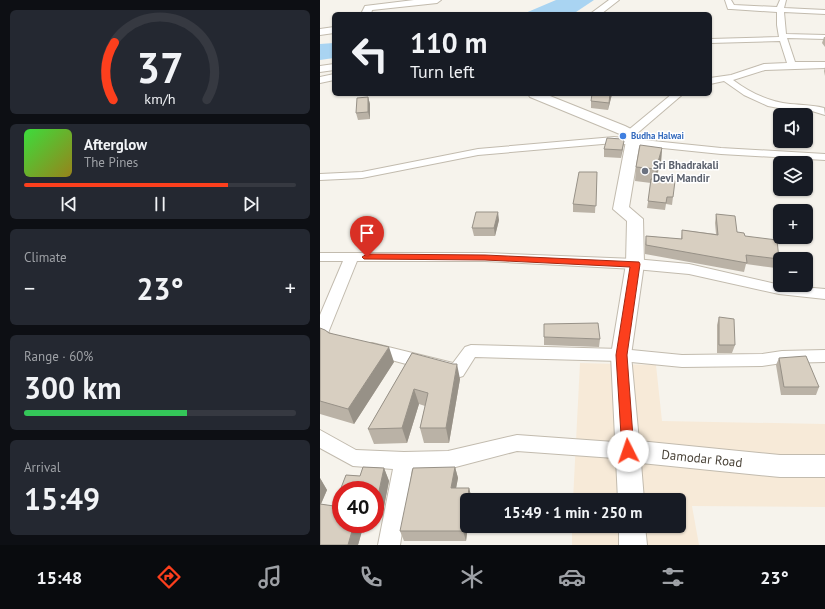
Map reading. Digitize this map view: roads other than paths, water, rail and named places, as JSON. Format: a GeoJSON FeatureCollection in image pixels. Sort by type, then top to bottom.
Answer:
{"type":"FeatureCollection","features":[{"type":"Feature","properties":{"kind":"street"},"geometry":{"type":"LineString","coordinates":[[361,0],[367,11],[437,0]]}},
{"type":"Feature","properties":{"kind":"street"},"geometry":{"type":"LineString","coordinates":[[598,12],[615,0]]}},
{"type":"Feature","properties":{"kind":"street"},"geometry":{"type":"LineString","coordinates":[[728,0],[731,6],[825,12]]}},
{"type":"Feature","properties":{"kind":"street"},"geometry":{"type":"LineString","coordinates":[[783,0],[779,9],[783,38],[792,65]]}},
{"type":"Feature","properties":{"kind":"street"},"geometry":{"type":"LineString","coordinates":[[320,32],[332,30]]}},
{"type":"Feature","properties":{"kind":"street"},"geometry":{"type":"LineString","coordinates":[[712,41],[825,37]]}},
{"type":"Feature","properties":{"kind":"street"},"geometry":{"type":"LineString","coordinates":[[712,80],[764,68],[792,65],[825,65]]}},
{"type":"Feature","properties":{"kind":"street"},"geometry":{"type":"LineString","coordinates":[[320,69],[332,67]]}},
{"type":"Feature","properties":{"kind":"street"},"geometry":{"type":"LineString","coordinates":[[320,80],[332,77]]}},
{"type":"Feature","properties":{"kind":"street"},"geometry":{"type":"LineString","coordinates":[[725,78],[735,86],[764,102],[779,106],[818,108],[825,112]]}},
{"type":"Feature","properties":{"kind":"street"},"geometry":{"type":"LineString","coordinates":[[538,96],[632,138]]}},
{"type":"Feature","properties":{"kind":"street"},"geometry":{"type":"LineString","coordinates":[[631,493],[621,355],[635,264],[635,219],[621,209],[632,138],[676,96]]}},
{"type":"Feature","properties":{"kind":"street"},"geometry":{"type":"LineString","coordinates":[[320,177],[362,175],[478,152],[632,138],[721,151],[825,157]]}},
{"type":"Feature","properties":{"kind":"street"},"geometry":{"type":"LineString","coordinates":[[320,256],[485,258],[635,264],[689,269],[779,289],[825,294]]}},
{"type":"Feature","properties":{"kind":"street"},"geometry":{"type":"LineString","coordinates":[[325,335],[352,257]]}},
{"type":"Feature","properties":{"kind":"street"},"geometry":{"type":"LineString","coordinates":[[358,344],[457,371],[471,351],[621,355],[682,361],[762,360],[782,357],[825,356]]}},
{"type":"Feature","properties":{"kind":"street"},"geometry":{"type":"LineString","coordinates":[[320,438],[353,458],[404,461],[448,460],[518,443],[628,451]]}},
{"type":"Feature","properties":{"kind":"street","name":"Damodar Road"},"geometry":{"type":"LineString","coordinates":[[628,451],[780,466],[825,466]]}},
{"type":"Feature","properties":{"kind":"street"},"geometry":{"type":"LineString","coordinates":[[389,545],[404,461]]}},
{"type":"Feature","properties":{"kind":"street"},"geometry":{"type":"LineString","coordinates":[[632,533],[633,545]]}},
{"type":"Feature","properties":{"kind":"water"},"geometry":{"type":"Polygon","coordinates":[[[556,0],[594,0],[576,12],[528,12],[556,0]]]}},
{"type":"Feature","properties":{"kind":"water"},"geometry":{"type":"Polygon","coordinates":[[[332,43],[332,58],[320,60],[320,44],[332,43]]]}},
{"type":"Feature","properties":{"kind":"place","name":"Budha Halwai"},"geometry":{"type":"Point","coordinates":[623,136]}},
{"type":"Feature","properties":{"kind":"place","name":"Sri Bhadrakali Devi Mandir"},"geometry":{"type":"Point","coordinates":[645,171]}}]}
